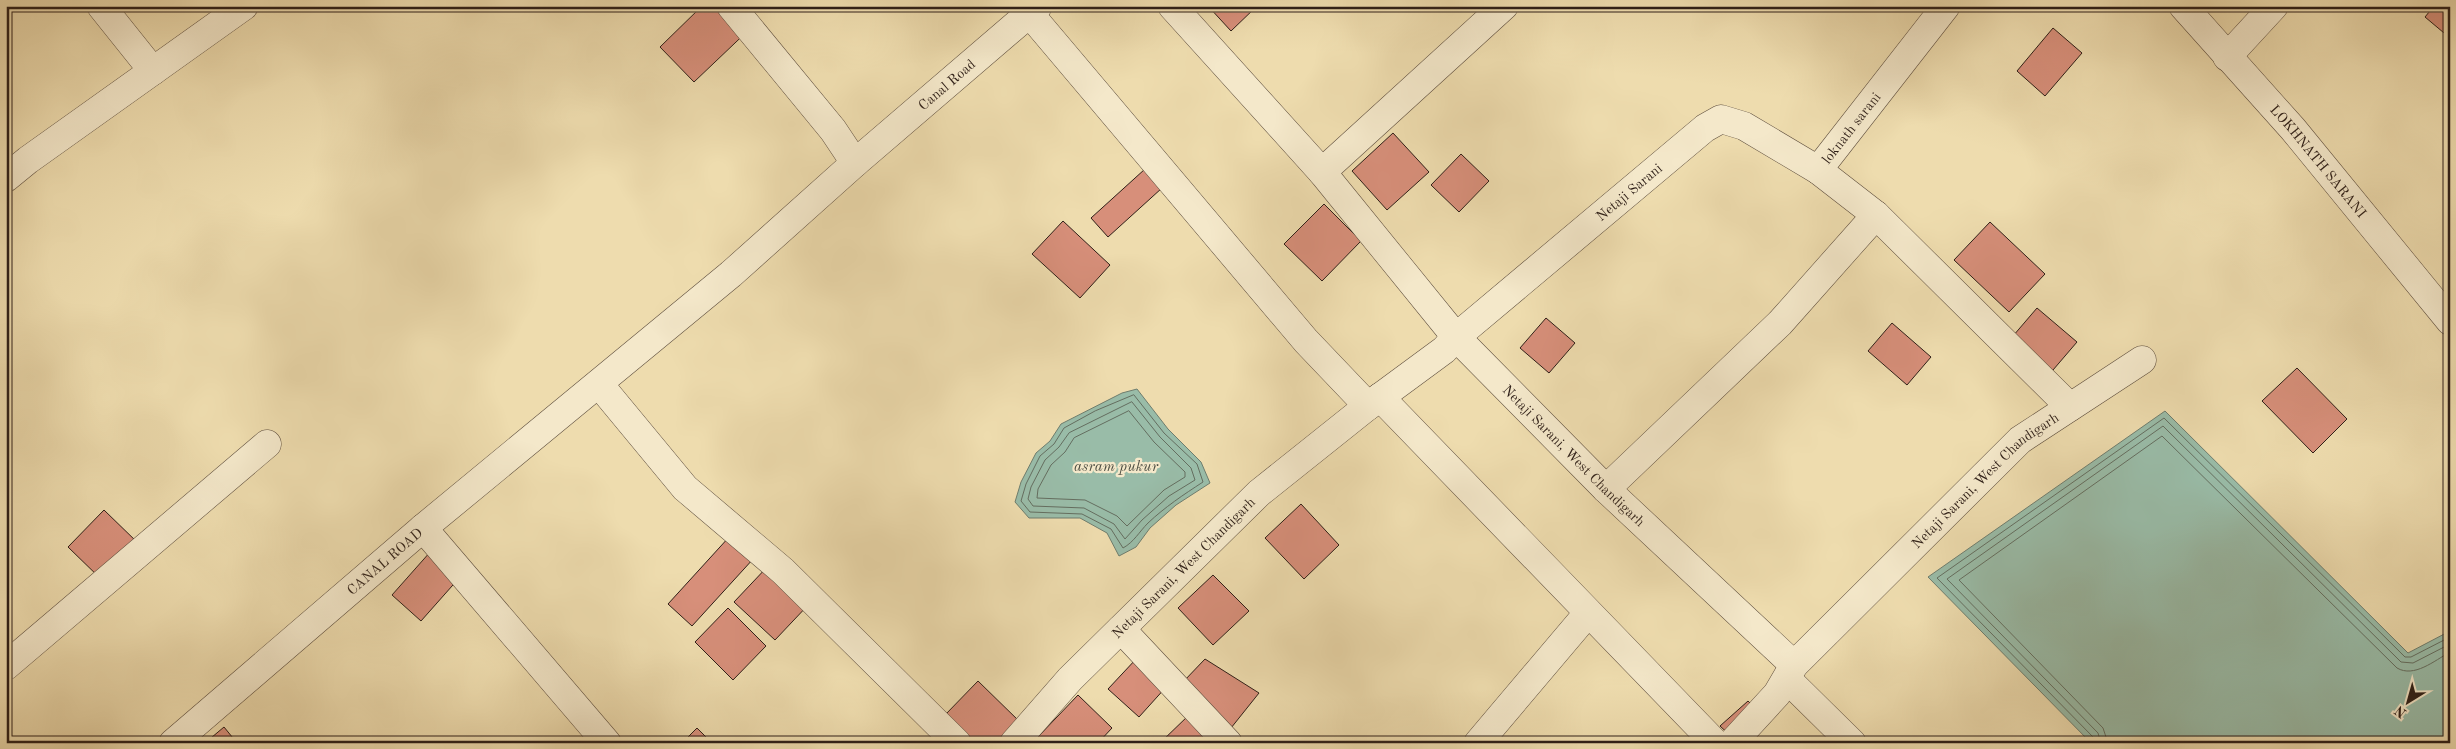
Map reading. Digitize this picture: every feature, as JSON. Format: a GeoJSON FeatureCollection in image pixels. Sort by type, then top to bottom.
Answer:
{"type":"FeatureCollection","features":[{"type":"Feature","properties":{"kind":"street"},"geometry":{"type":"LineString","coordinates":[[101,6],[153,71]]}},
{"type":"Feature","properties":{"kind":"street"},"geometry":{"type":"LineString","coordinates":[[6,178],[28,160],[244,6]]}},
{"type":"Feature","properties":{"kind":"street"},"geometry":{"type":"LineString","coordinates":[[731,6],[833,130],[855,163]]}},
{"type":"Feature","properties":{"kind":"street"},"geometry":{"type":"LineString","coordinates":[[1172,6],[1322,172],[1456,337]]}},
{"type":"Feature","properties":{"kind":"street"},"geometry":{"type":"LineString","coordinates":[[1322,172],[1504,6]]}},
{"type":"Feature","properties":{"kind":"street","name":"loknath sarani"},"geometry":{"type":"LineString","coordinates":[[1946,6],[1818,170],[1876,215],[2070,407]]}},
{"type":"Feature","properties":{"kind":"street","name":"LOKHNATH SARANI"},"geometry":{"type":"LineString","coordinates":[[2183,6],[2226,57],[2293,129],[2450,321]]}},
{"type":"Feature","properties":{"kind":"street"},"geometry":{"type":"LineString","coordinates":[[2226,57],[2274,6]]}},
{"type":"Feature","properties":{"kind":"street"},"geometry":{"type":"LineString","coordinates":[[1034,10],[1306,341],[1374,402],[1588,613],[1715,743]]}},
{"type":"Feature","properties":{"kind":"street","name":"Canal Road"},"geometry":{"type":"LineString","coordinates":[[598,384],[731,274],[855,163],[1034,10]]}},
{"type":"Feature","properties":{"kind":"street","name":"Netaji Sarani"},"geometry":{"type":"LineString","coordinates":[[1456,337],[1705,128],[1721,119],[1744,126],[1818,170]]}},
{"type":"Feature","properties":{"kind":"street"},"geometry":{"type":"LineString","coordinates":[[1606,489],[1780,323],[1876,215]]}},
{"type":"Feature","properties":{"kind":"street","name":"Netaji Sarani, West Chandigarh"},"geometry":{"type":"LineString","coordinates":[[1014,743],[1070,679],[1259,493],[1374,402],[1444,350],[1456,337],[1791,672],[2020,440],[2142,360]]}},
{"type":"Feature","properties":{"kind":"street"},"geometry":{"type":"LineString","coordinates":[[598,384],[685,488],[783,571],[957,743]]}},
{"type":"Feature","properties":{"kind":"street","name":"CANAL ROAD"},"geometry":{"type":"LineString","coordinates":[[173,743],[423,528],[598,384]]}},
{"type":"Feature","properties":{"kind":"street"},"geometry":{"type":"LineString","coordinates":[[6,666],[267,444]]}},
{"type":"Feature","properties":{"kind":"street"},"geometry":{"type":"LineString","coordinates":[[423,528],[607,743]]}},
{"type":"Feature","properties":{"kind":"street"},"geometry":{"type":"LineString","coordinates":[[1478,743],[1588,613]]}},
{"type":"Feature","properties":{"kind":"street"},"geometry":{"type":"LineString","coordinates":[[1121,629],[1228,743]]}},
{"type":"Feature","properties":{"kind":"street"},"geometry":{"type":"LineString","coordinates":[[1732,743],[1777,694],[1791,672],[1852,743]]}},
{"type":"Feature","properties":{"kind":"water","name":"asram pukur"},"geometry":{"type":"Polygon","coordinates":[[[1137,389],[1168,429],[1201,462],[1210,483],[1176,505],[1150,528],[1136,547],[1119,556],[1107,533],[1080,518],[1029,518],[1015,502],[1021,482],[1036,453],[1050,441],[1061,424],[1122,393],[1137,389]]]}},
{"type":"Feature","properties":{"kind":"water"},"geometry":{"type":"Polygon","coordinates":[[[2165,411],[2408,653],[2450,631],[2450,743],[2091,743],[1928,577],[2165,411]]]}},
{"type":"Feature","properties":{"kind":"building"},"geometry":{"type":"Polygon","coordinates":[[[702,6],[740,6],[756,23],[694,82],[660,47],[702,6]]]}},
{"type":"Feature","properties":{"kind":"building"},"geometry":{"type":"Polygon","coordinates":[[[1208,6],[1257,6],[1231,31],[1208,6]]]}},
{"type":"Feature","properties":{"kind":"building"},"geometry":{"type":"Polygon","coordinates":[[[2434,6],[2450,6],[2450,38],[2425,17],[2434,6]]]}},
{"type":"Feature","properties":{"kind":"building"},"geometry":{"type":"Polygon","coordinates":[[[2053,28],[2082,53],[2045,96],[2017,71],[2053,28]]]}},
{"type":"Feature","properties":{"kind":"building"},"geometry":{"type":"Polygon","coordinates":[[[1393,133],[1429,172],[1387,210],[1352,171],[1393,133]]]}},
{"type":"Feature","properties":{"kind":"building"},"geometry":{"type":"Polygon","coordinates":[[[1461,154],[1489,181],[1459,212],[1431,185],[1461,154]]]}},
{"type":"Feature","properties":{"kind":"building"},"geometry":{"type":"Polygon","coordinates":[[[1145,169],[1162,188],[1108,237],[1091,218],[1145,169]]]}},
{"type":"Feature","properties":{"kind":"building"},"geometry":{"type":"Polygon","coordinates":[[[1324,204],[1361,241],[1322,281],[1284,244],[1324,204]]]}},
{"type":"Feature","properties":{"kind":"building"},"geometry":{"type":"Polygon","coordinates":[[[1063,221],[1110,265],[1080,298],[1032,254],[1063,221]]]}},
{"type":"Feature","properties":{"kind":"building"},"geometry":{"type":"Polygon","coordinates":[[[1990,222],[2045,274],[2009,312],[1954,260],[1990,222]]]}},
{"type":"Feature","properties":{"kind":"building"},"geometry":{"type":"Polygon","coordinates":[[[2037,308],[2077,342],[2047,377],[2007,343],[2037,308]]]}},
{"type":"Feature","properties":{"kind":"building"},"geometry":{"type":"Polygon","coordinates":[[[1546,318],[1575,343],[1549,373],[1520,348],[1546,318]]]}},
{"type":"Feature","properties":{"kind":"building"},"geometry":{"type":"Polygon","coordinates":[[[1892,323],[1931,357],[1907,385],[1868,351],[1892,323]]]}},
{"type":"Feature","properties":{"kind":"building"},"geometry":{"type":"Polygon","coordinates":[[[2297,368],[2347,419],[2313,453],[2262,401],[2297,368]]]}},
{"type":"Feature","properties":{"kind":"building"},"geometry":{"type":"Polygon","coordinates":[[[1301,504],[1339,545],[1304,579],[1265,538],[1301,504]]]}},
{"type":"Feature","properties":{"kind":"building"},"geometry":{"type":"Polygon","coordinates":[[[104,510],[139,544],[103,581],[68,547],[104,510]]]}},
{"type":"Feature","properties":{"kind":"building"},"geometry":{"type":"Polygon","coordinates":[[[730,536],[754,558],[692,626],[668,604],[730,536]]]}},
{"type":"Feature","properties":{"kind":"building"},"geometry":{"type":"Polygon","coordinates":[[[431,551],[460,577],[421,621],[392,595],[431,551]]]}},
{"type":"Feature","properties":{"kind":"building"},"geometry":{"type":"Polygon","coordinates":[[[769,565],[810,603],[775,640],[734,602],[769,565]]]}},
{"type":"Feature","properties":{"kind":"building"},"geometry":{"type":"Polygon","coordinates":[[[1213,575],[1249,611],[1213,645],[1178,608],[1213,575]]]}},
{"type":"Feature","properties":{"kind":"building"},"geometry":{"type":"Polygon","coordinates":[[[728,608],[766,646],[733,680],[695,642],[728,608]]]}},
{"type":"Feature","properties":{"kind":"building"},"geometry":{"type":"Polygon","coordinates":[[[1137,658],[1167,686],[1139,717],[1108,689],[1137,658]]]}},
{"type":"Feature","properties":{"kind":"building"},"geometry":{"type":"Polygon","coordinates":[[[1205,659],[1259,693],[1231,728],[1183,682],[1205,659]]]}},
{"type":"Feature","properties":{"kind":"building"},"geometry":{"type":"Polygon","coordinates":[[[978,681],[1021,723],[1002,743],[974,743],[945,715],[978,681]]]}},
{"type":"Feature","properties":{"kind":"building"},"geometry":{"type":"Polygon","coordinates":[[[1078,695],[1112,728],[1098,743],[1036,743],[1034,741],[1078,695]]]}},
{"type":"Feature","properties":{"kind":"building"},"geometry":{"type":"Polygon","coordinates":[[[1748,701],[1756,709],[1732,737],[1720,726],[1748,701]]]}},
{"type":"Feature","properties":{"kind":"building"},"geometry":{"type":"Polygon","coordinates":[[[1190,714],[1220,743],[1160,743],[1190,714]]]}},
{"type":"Feature","properties":{"kind":"building"},"geometry":{"type":"Polygon","coordinates":[[[224,727],[237,743],[205,743],[224,727]]]}},
{"type":"Feature","properties":{"kind":"building"},"geometry":{"type":"Polygon","coordinates":[[[697,728],[712,743],[682,743],[697,728]]]}}]}
